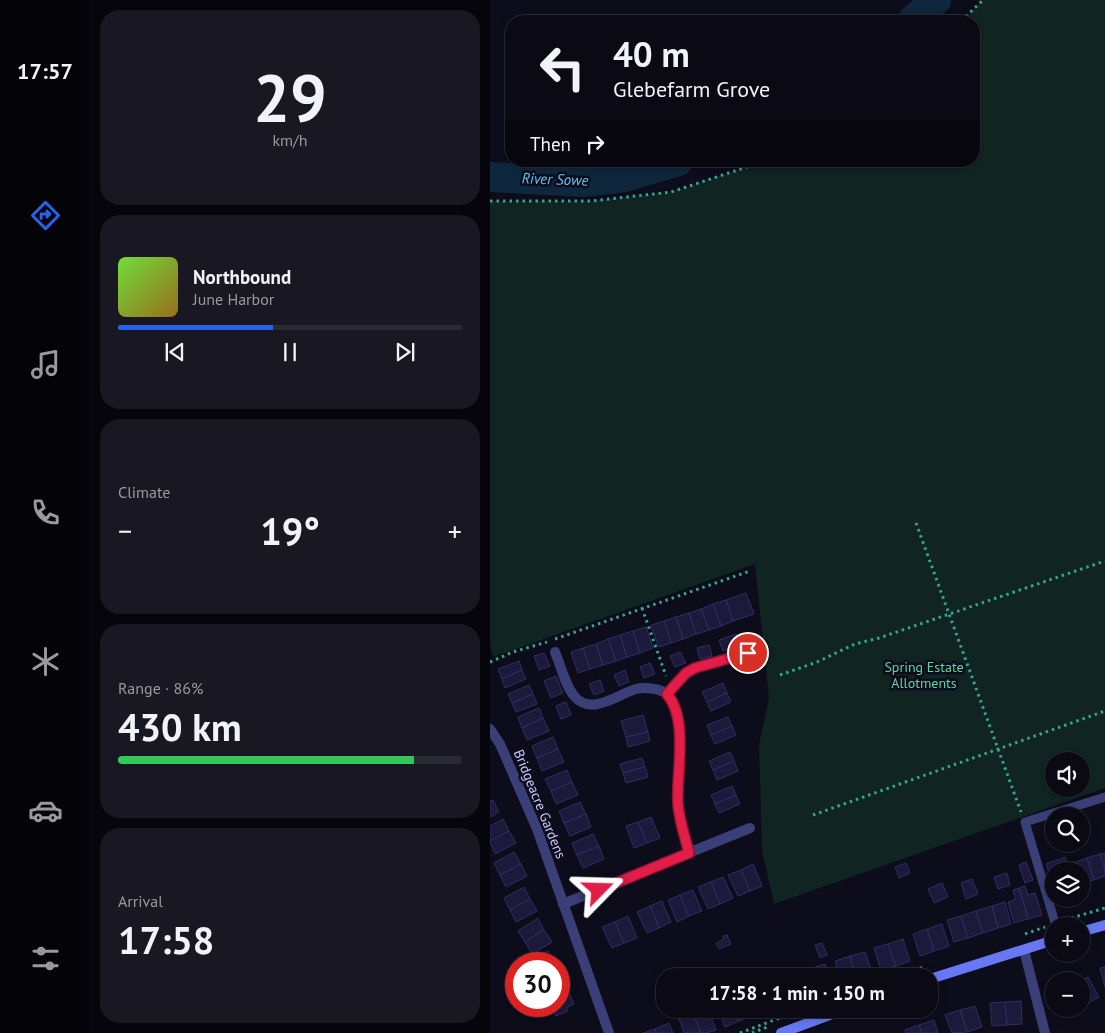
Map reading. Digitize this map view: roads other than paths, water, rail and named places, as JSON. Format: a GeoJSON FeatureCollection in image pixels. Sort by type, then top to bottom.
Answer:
{"type":"FeatureCollection","features":[{"type":"Feature","properties":{"kind":"main road"},"geometry":{"type":"LineString","coordinates":[[1090,929],[1105,925]]}},
{"type":"Feature","properties":{"kind":"main road"},"geometry":{"type":"LineString","coordinates":[[938,977],[1045,943]]}},
{"type":"Feature","properties":{"kind":"main road"},"geometry":{"type":"LineString","coordinates":[[781,1033],[822,1018]]}},
{"type":"Feature","properties":{"kind":"street"},"geometry":{"type":"LineString","coordinates":[[555,652],[572,692],[582,702],[595,705],[604,703],[636,689],[643,688],[670,691]]}},
{"type":"Feature","properties":{"kind":"street"},"geometry":{"type":"LineString","coordinates":[[670,691],[686,673],[695,668],[748,653]]}},
{"type":"Feature","properties":{"kind":"street"},"geometry":{"type":"LineString","coordinates":[[670,691],[678,725],[678,804],[689,853]]}},
{"type":"Feature","properties":{"kind":"street","name":"Bridgeacre Gardens"},"geometry":{"type":"LineString","coordinates":[[490,729],[507,757],[537,829],[609,1033]]}},
{"type":"Feature","properties":{"kind":"street"},"geometry":{"type":"LineString","coordinates":[[563,904],[750,828]]}},
{"type":"Feature","properties":{"kind":"street"},"geometry":{"type":"LineString","coordinates":[[1024,950],[1045,1033]]}},
{"type":"Feature","properties":{"kind":"lane"},"geometry":{"type":"LineString","coordinates":[[1053,917],[1025,822],[1105,797]]}},
{"type":"Feature","properties":{"kind":"waterway","name":"River Sowe"},"geometry":{"type":"LineString","coordinates":[[919,15],[936,0]]}},
{"type":"Feature","properties":{"kind":"waterway","name":"River Sowe"},"geometry":{"type":"LineString","coordinates":[[490,177],[584,182],[624,177],[658,167]]}},
{"type":"Feature","properties":{"kind":"park label","name":"Spring Estate Allotments"},"geometry":{"type":"Point","coordinates":[924,676]}}]}
